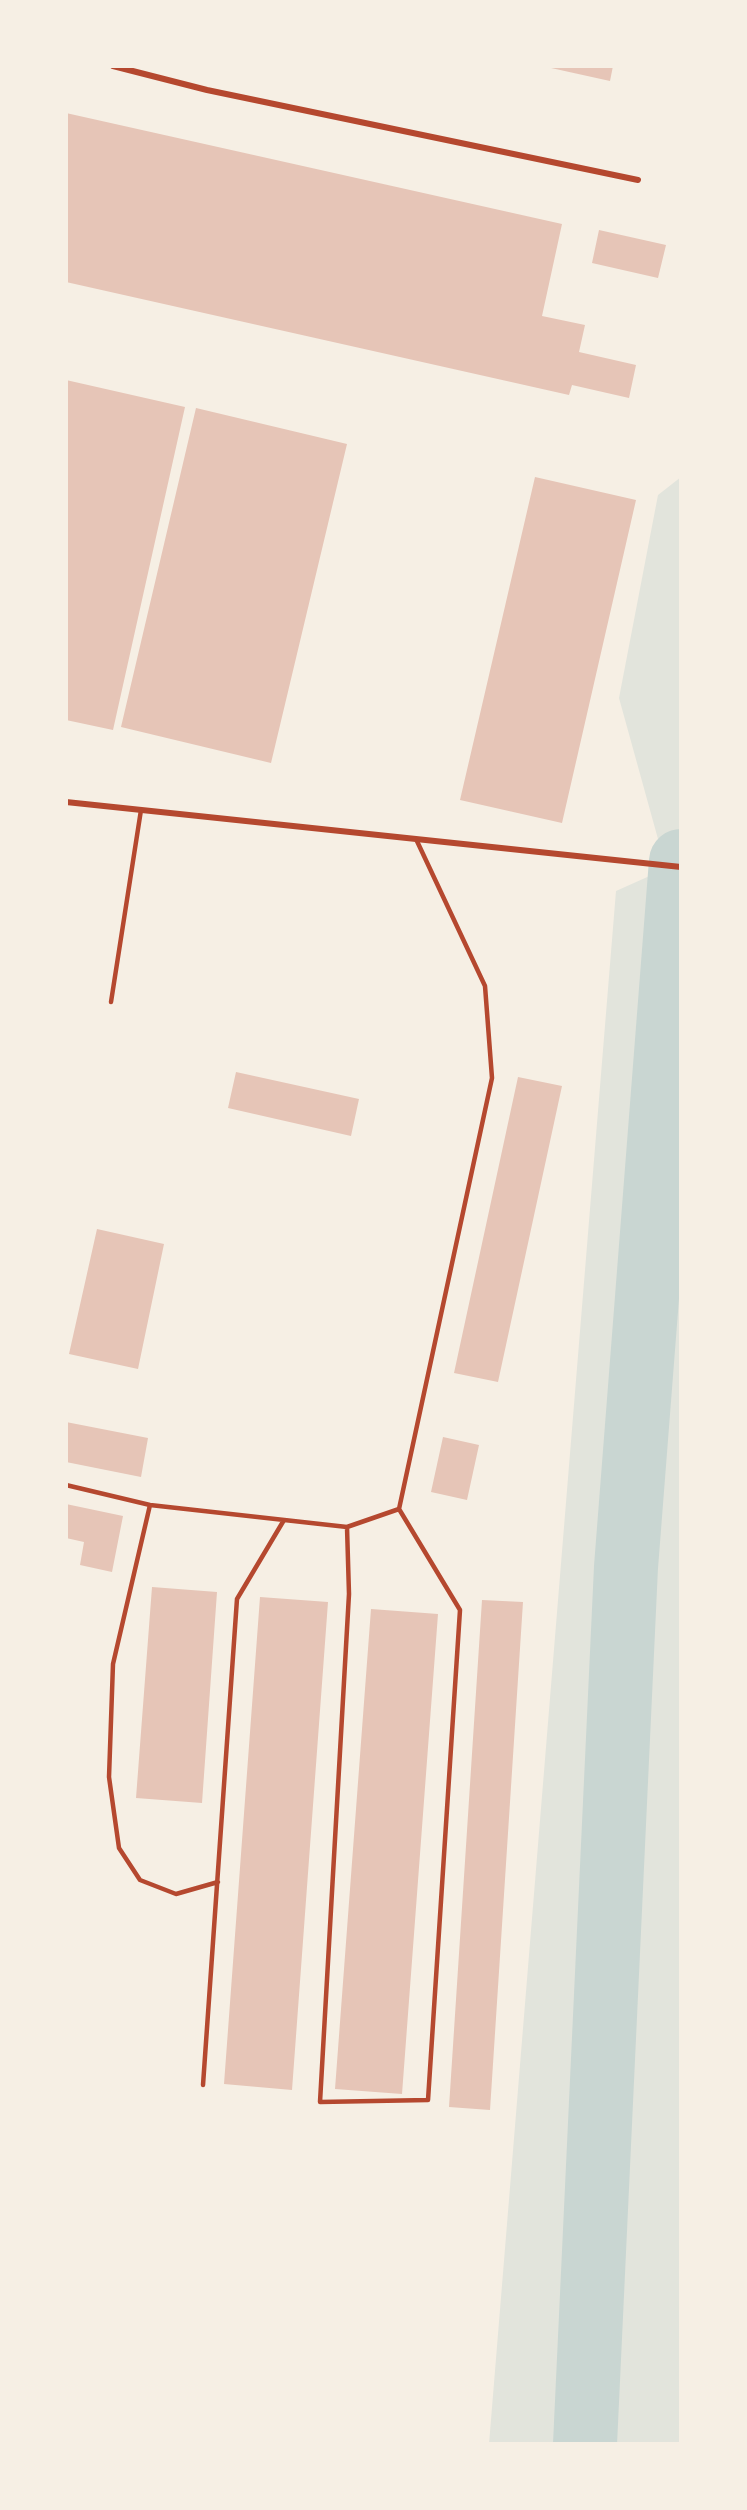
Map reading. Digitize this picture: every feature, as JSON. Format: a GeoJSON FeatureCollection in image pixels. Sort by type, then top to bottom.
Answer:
{"type":"FeatureCollection","features":[{"type":"Feature","properties":{"kind":"street"},"geometry":{"type":"LineString","coordinates":[[113,66],[207,90],[638,180]]}},
{"type":"Feature","properties":{"kind":"street"},"geometry":{"type":"LineString","coordinates":[[66,802],[681,867]]}},
{"type":"Feature","properties":{"kind":"lane"},"geometry":{"type":"LineString","coordinates":[[111,1002],[141,810]]}},
{"type":"Feature","properties":{"kind":"lane"},"geometry":{"type":"LineString","coordinates":[[347,1527],[349,1594],[320,2102],[428,2100],[460,1610],[399,1509],[492,1078],[485,986],[416,839]]}},
{"type":"Feature","properties":{"kind":"lane"},"geometry":{"type":"LineString","coordinates":[[66,1485],[150,1505],[347,1527],[399,1509]]}},
{"type":"Feature","properties":{"kind":"lane"},"geometry":{"type":"LineString","coordinates":[[150,1505],[113,1664],[109,1777],[119,1848],[140,1880],[176,1894],[218,1882]]}},
{"type":"Feature","properties":{"kind":"lane"},"geometry":{"type":"LineString","coordinates":[[203,2085],[237,1599],[284,1520]]}},
{"type":"Feature","properties":{"kind":"shaded area"},"geometry":{"type":"Polygon","coordinates":[[[681,477],[681,842],[658,839],[619,698],[658,495],[681,477]]]}},
{"type":"Feature","properties":{"kind":"shaded area"},"geometry":{"type":"Polygon","coordinates":[[[654,874],[681,882],[681,2444],[489,2444],[616,891],[654,874]]]}},
{"type":"Feature","properties":{"kind":"building"},"geometry":{"type":"Polygon","coordinates":[[[542,66],[613,66],[610,81],[542,66]]]}},
{"type":"Feature","properties":{"kind":"building"},"geometry":{"type":"Polygon","coordinates":[[[66,113],[562,224],[542,316],[585,325],[579,352],[636,365],[629,398],[572,385],[569,395],[66,282],[66,113]]]}},
{"type":"Feature","properties":{"kind":"building"},"geometry":{"type":"Polygon","coordinates":[[[599,230],[666,245],[658,278],[592,263],[599,230]]]}},
{"type":"Feature","properties":{"kind":"building"},"geometry":{"type":"Polygon","coordinates":[[[66,380],[185,407],[113,730],[66,720],[66,380]]]}},
{"type":"Feature","properties":{"kind":"building"},"geometry":{"type":"Polygon","coordinates":[[[196,408],[347,444],[271,763],[121,727],[196,408]]]}},
{"type":"Feature","properties":{"kind":"building"},"geometry":{"type":"Polygon","coordinates":[[[535,477],[636,500],[562,823],[460,800],[535,477]]]}},
{"type":"Feature","properties":{"kind":"building"},"geometry":{"type":"Polygon","coordinates":[[[236,1072],[359,1099],[351,1136],[228,1108],[236,1072]]]}},
{"type":"Feature","properties":{"kind":"building"},"geometry":{"type":"Polygon","coordinates":[[[518,1077],[562,1086],[498,1382],[454,1373],[518,1077]]]}},
{"type":"Feature","properties":{"kind":"building"},"geometry":{"type":"Polygon","coordinates":[[[97,1229],[164,1244],[138,1369],[69,1354],[97,1229]]]}},
{"type":"Feature","properties":{"kind":"building"},"geometry":{"type":"Polygon","coordinates":[[[66,1422],[148,1438],[141,1477],[66,1462],[66,1422]]]}},
{"type":"Feature","properties":{"kind":"building"},"geometry":{"type":"Polygon","coordinates":[[[443,1437],[479,1445],[467,1500],[431,1492],[443,1437]]]}},
{"type":"Feature","properties":{"kind":"building"},"geometry":{"type":"Polygon","coordinates":[[[66,1504],[123,1516],[112,1572],[80,1565],[84,1542],[66,1538],[66,1504]]]}},
{"type":"Feature","properties":{"kind":"building"},"geometry":{"type":"Polygon","coordinates":[[[152,1587],[217,1592],[202,1803],[136,1798],[152,1587]]]}},
{"type":"Feature","properties":{"kind":"building"},"geometry":{"type":"Polygon","coordinates":[[[260,1597],[328,1602],[292,2090],[224,2084],[260,1597]]]}},
{"type":"Feature","properties":{"kind":"building"},"geometry":{"type":"Polygon","coordinates":[[[482,1600],[523,1602],[490,2110],[449,2107],[482,1600]]]}},
{"type":"Feature","properties":{"kind":"building"},"geometry":{"type":"Polygon","coordinates":[[[371,1609],[438,1614],[402,2094],[335,2089],[371,1609]]]}},
{"type":"Feature","properties":{"kind":"waterway"},"geometry":{"type":"LineString","coordinates":[[585,2444],[626,1567],[681,861]]}}]}
